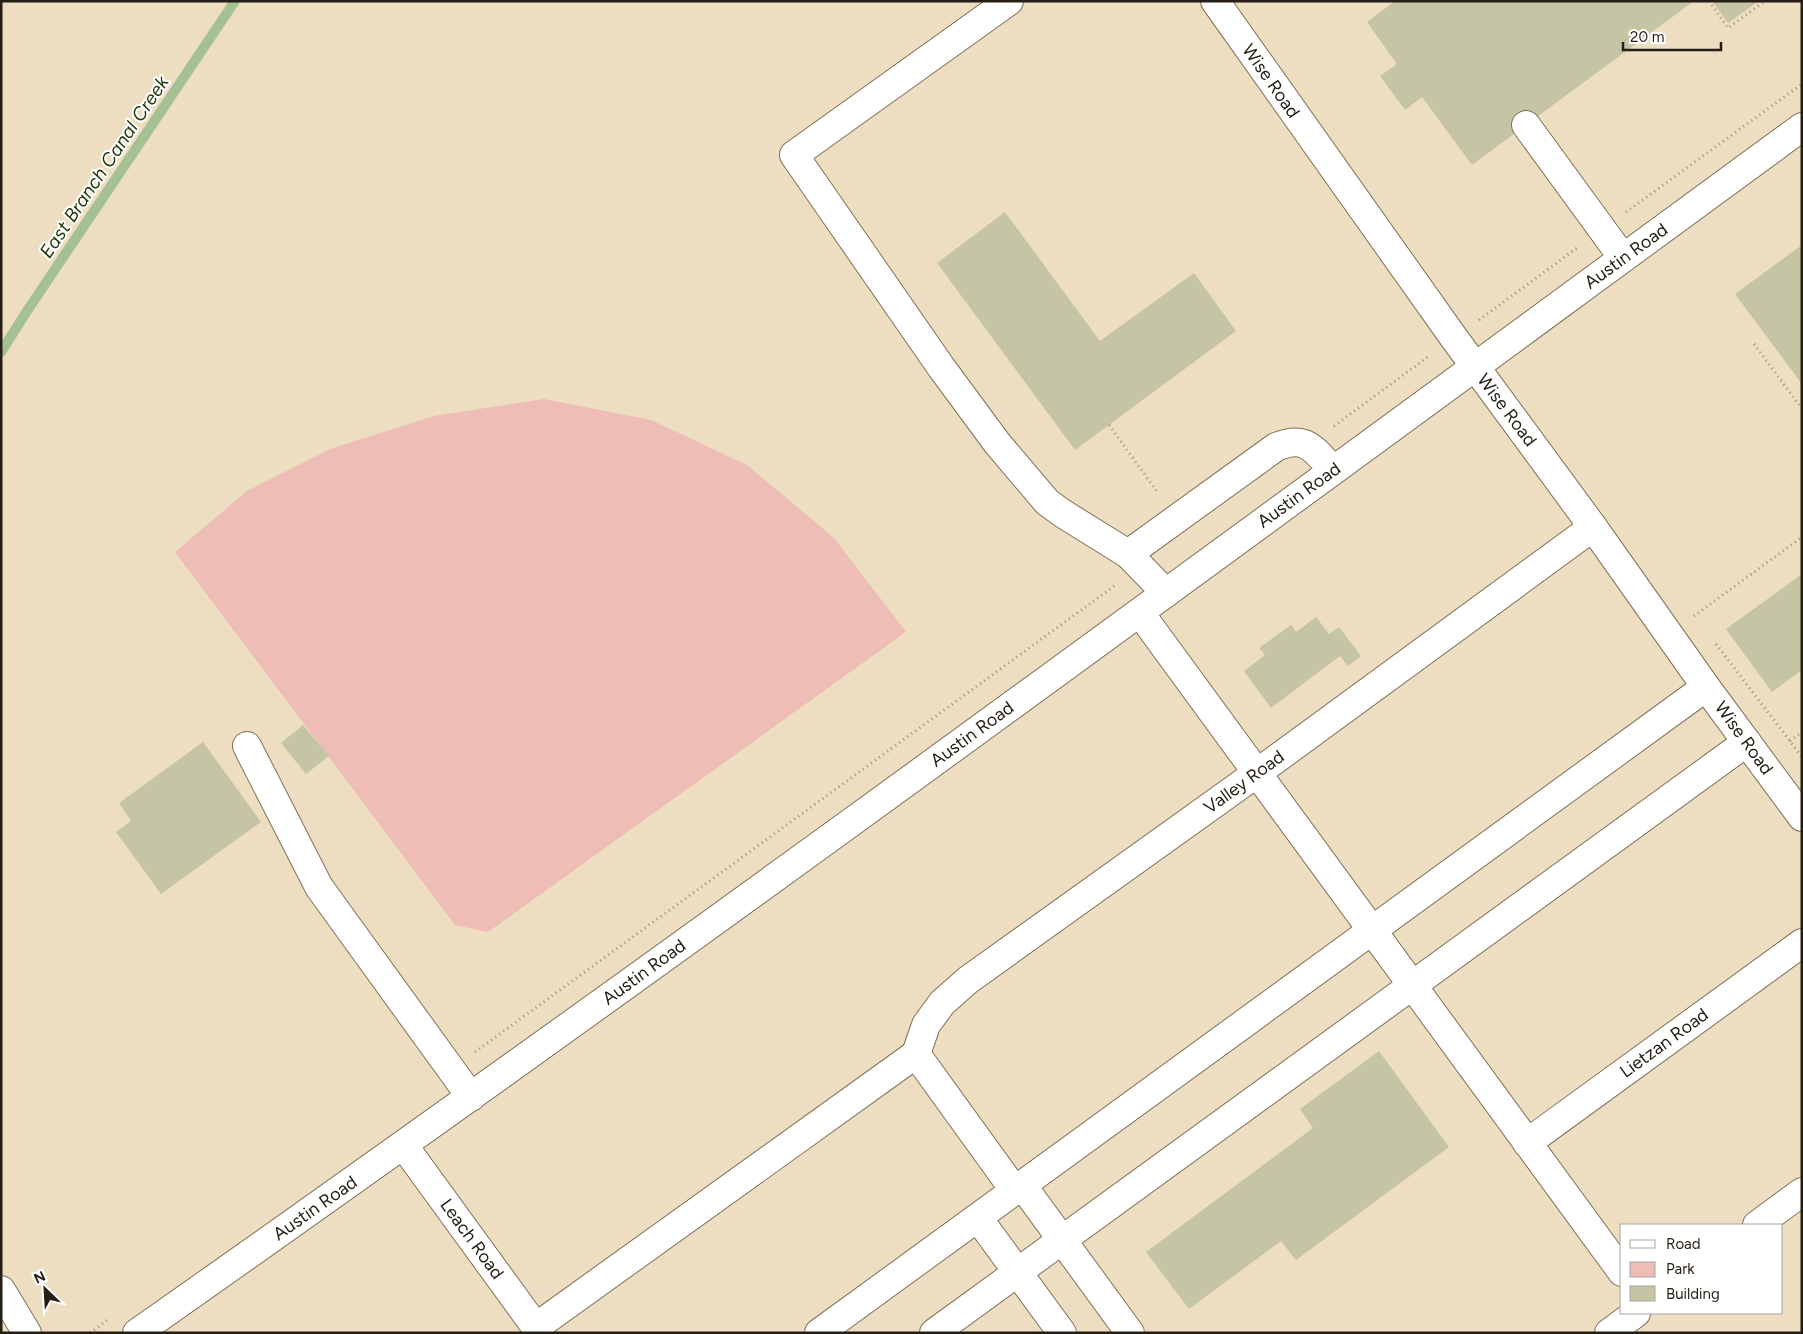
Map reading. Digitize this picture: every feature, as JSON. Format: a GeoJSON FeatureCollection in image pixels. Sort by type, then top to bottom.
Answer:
{"type":"FeatureCollection","features":[{"type":"Feature","properties":{"kind":"street"},"geometry":{"type":"LineString","coordinates":[[1009,1],[794,155],[941,368],[997,443],[1047,502],[1062,514],[1134,560],[1166,593]]}},
{"type":"Feature","properties":{"kind":"street","name":"Wise Road"},"geometry":{"type":"LineString","coordinates":[[1215,1],[1474,366],[1593,527],[1706,687],[1802,817]]}},
{"type":"Feature","properties":{"kind":"street"},"geometry":{"type":"LineString","coordinates":[[1526,125],[1624,258]]}},
{"type":"Feature","properties":{"kind":"street","name":"Austin Road"},"geometry":{"type":"LineString","coordinates":[[137,1333],[472,1097],[1140,613],[1802,127]]}},
{"type":"Feature","properties":{"kind":"street"},"geometry":{"type":"LineString","coordinates":[[1134,560],[1276,446],[1289,441],[1308,444],[1333,470]]}},
{"type":"Feature","properties":{"kind":"street","name":"Valley Road"},"geometry":{"type":"LineString","coordinates":[[916,1054],[926,1025],[942,1003],[968,980],[1257,773],[1593,527]]}},
{"type":"Feature","properties":{"kind":"street"},"geometry":{"type":"LineString","coordinates":[[1140,613],[1620,1269]]}},
{"type":"Feature","properties":{"kind":"street"},"geometry":{"type":"LineString","coordinates":[[819,1333],[1706,687]]}},
{"type":"Feature","properties":{"kind":"street"},"geometry":{"type":"LineString","coordinates":[[934,1333],[1747,742]]}},
{"type":"Feature","properties":{"kind":"street"},"geometry":{"type":"LineString","coordinates":[[248,746],[319,888],[472,1097]]}},
{"type":"Feature","properties":{"kind":"street","name":"Lietzan Road"},"geometry":{"type":"LineString","coordinates":[[1527,1143],[1802,943]]}},
{"type":"Feature","properties":{"kind":"street"},"geometry":{"type":"LineString","coordinates":[[538,1330],[916,1054],[1019,1188],[1063,1240],[1130,1333]]}},
{"type":"Feature","properties":{"kind":"street","name":"Leach Road"},"geometry":{"type":"LineString","coordinates":[[404,1146],[538,1330]]}},
{"type":"Feature","properties":{"kind":"street"},"geometry":{"type":"LineString","coordinates":[[1758,1224],[1802,1192]]}},
{"type":"Feature","properties":{"kind":"street"},"geometry":{"type":"LineString","coordinates":[[978,1218],[1062,1333]]}},
{"type":"Feature","properties":{"kind":"street"},"geometry":{"type":"LineString","coordinates":[[1,1290],[27,1333]]}},
{"type":"Feature","properties":{"kind":"street"},"geometry":{"type":"LineString","coordinates":[[1609,1333],[1635,1314]]}},
{"type":"Feature","properties":{"kind":"path"},"geometry":{"type":"LineString","coordinates":[[1709,1],[1728,28],[1765,1]]}},
{"type":"Feature","properties":{"kind":"path"},"geometry":{"type":"LineString","coordinates":[[1308,444],[1802,84]]}},
{"type":"Feature","properties":{"kind":"path"},"geometry":{"type":"LineString","coordinates":[[1754,344],[1802,410]]}},
{"type":"Feature","properties":{"kind":"path"},"geometry":{"type":"LineString","coordinates":[[1669,634],[1802,537]]}},
{"type":"Feature","properties":{"kind":"path"},"geometry":{"type":"LineString","coordinates":[[452,1069],[1134,560]]}},
{"type":"Feature","properties":{"kind":"path"},"geometry":{"type":"LineString","coordinates":[[1713,639],[1802,757]]}},
{"type":"Feature","properties":{"kind":"path"},"geometry":{"type":"LineString","coordinates":[[90,1333],[114,1315]]}},
{"type":"Feature","properties":{"kind":"green space"},"geometry":{"type":"Polygon","coordinates":[[[544,399],[651,420],[747,465],[834,538],[906,632],[488,932],[455,925],[175,552],[247,491],[330,449],[434,416],[544,399]]]}},
{"type":"Feature","properties":{"kind":"building"},"geometry":{"type":"Polygon","coordinates":[[[1395,1],[1694,1],[1472,165],[1422,97],[1405,110],[1380,76],[1397,64],[1367,22],[1395,1]]]}},
{"type":"Feature","properties":{"kind":"building"},"geometry":{"type":"Polygon","coordinates":[[[1712,1],[1759,1],[1728,23],[1712,1]]]}},
{"type":"Feature","properties":{"kind":"building"},"geometry":{"type":"Polygon","coordinates":[[[1005,212],[1100,341],[1194,273],[1236,331],[1075,450],[937,263],[1005,212]]]}},
{"type":"Feature","properties":{"kind":"building"},"geometry":{"type":"Polygon","coordinates":[[[1802,245],[1802,384],[1735,294],[1802,245]]]}},
{"type":"Feature","properties":{"kind":"building"},"geometry":{"type":"Polygon","coordinates":[[[1802,574],[1802,670],[1772,692],[1726,629],[1802,574]]]}},
{"type":"Feature","properties":{"kind":"building"},"geometry":{"type":"Polygon","coordinates":[[[1316,617],[1329,634],[1339,627],[1361,656],[1348,666],[1340,656],[1271,708],[1244,671],[1265,655],[1259,648],[1291,625],[1296,632],[1316,617]]]}},
{"type":"Feature","properties":{"kind":"building"},"geometry":{"type":"Polygon","coordinates":[[[303,725],[329,756],[306,774],[281,743],[303,725]]]}},
{"type":"Feature","properties":{"kind":"building"},"geometry":{"type":"Polygon","coordinates":[[[203,742],[261,822],[161,894],[116,832],[131,821],[119,803],[203,742]]]}},
{"type":"Feature","properties":{"kind":"building"},"geometry":{"type":"Polygon","coordinates":[[[1379,1051],[1449,1147],[1296,1260],[1281,1241],[1189,1309],[1146,1252],[1313,1128],[1300,1109],[1379,1051]]]}},
{"type":"Feature","properties":{"kind":"waterway","name":"East Branch Canal Creek"},"geometry":{"type":"LineString","coordinates":[[1,352],[235,1]]}}]}
